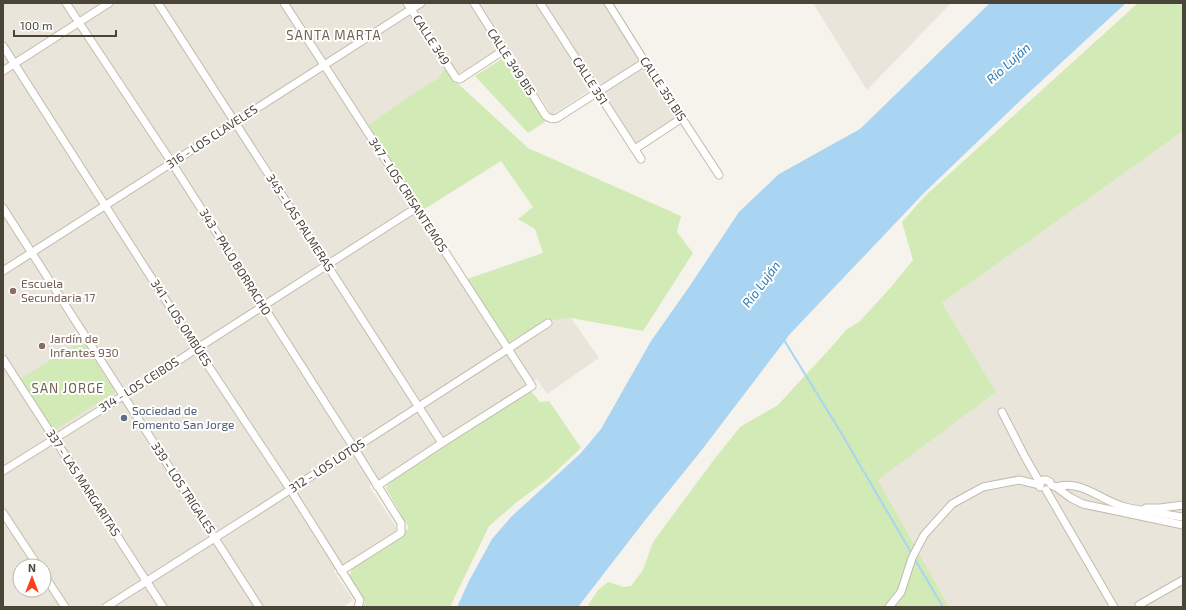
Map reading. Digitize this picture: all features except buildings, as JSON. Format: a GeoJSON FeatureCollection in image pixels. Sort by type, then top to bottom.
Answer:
{"type":"FeatureCollection","features":[{"type":"Feature","properties":{"kind":"street","name":"343 - PALO BORRACHO"},"geometry":{"type":"LineString","coordinates":[[66,3],[172,163],[401,523],[401,533],[341,571]]}},
{"type":"Feature","properties":{"kind":"street"},"geometry":{"type":"LineString","coordinates":[[3,71],[109,3]]}},
{"type":"Feature","properties":{"kind":"street","name":"345 - LAS PALMERAS"},"geometry":{"type":"LineString","coordinates":[[158,3],[442,442]]}},
{"type":"Feature","properties":{"kind":"street","name":"347 - LOS CRISANTEMOS"},"geometry":{"type":"LineString","coordinates":[[284,3],[532,386],[442,442]]}},
{"type":"Feature","properties":{"kind":"street","name":"316 - LOS CLAVELES"},"geometry":{"type":"LineString","coordinates":[[3,271],[324,66],[409,6],[421,3]]}},
{"type":"Feature","properties":{"kind":"street","name":"CALLE 349 BIS"},"geometry":{"type":"LineString","coordinates":[[474,3],[546,116],[550,119],[557,118],[597,92]]}},
{"type":"Feature","properties":{"kind":"street","name":"CALLE 351"},"geometry":{"type":"LineString","coordinates":[[540,3],[641,159]]}},
{"type":"Feature","properties":{"kind":"street","name":"CALLE 351 BIS"},"geometry":{"type":"LineString","coordinates":[[608,3],[719,175]]}},
{"type":"Feature","properties":{"kind":"street","name":"CALLE 349"},"geometry":{"type":"LineString","coordinates":[[409,6],[456,78],[460,78],[504,50]]}},
{"type":"Feature","properties":{"kind":"street","name":"341 - LOS OMBÚES"},"geometry":{"type":"LineString","coordinates":[[3,46],[106,205],[196,349],[290,489],[359,603]]}},
{"type":"Feature","properties":{"kind":"street"},"geometry":{"type":"LineString","coordinates":[[597,92],[645,62]]}},
{"type":"Feature","properties":{"kind":"street"},"geometry":{"type":"LineString","coordinates":[[635,149],[682,118]]}},
{"type":"Feature","properties":{"kind":"street","name":"339 - LOS TRIGALES"},"geometry":{"type":"LineString","coordinates":[[3,208],[259,607]]}},
{"type":"Feature","properties":{"kind":"street","name":"314 - LOS CEIBOS"},"geometry":{"type":"LineString","coordinates":[[3,471],[416,208]]}},
{"type":"Feature","properties":{"kind":"street","name":"312 - LOS LOTOS"},"geometry":{"type":"LineString","coordinates":[[106,607],[548,323]]}},
{"type":"Feature","properties":{"kind":"street","name":"337 - LAS MARGARITAS"},"geometry":{"type":"LineString","coordinates":[[3,359],[163,607]]}},
{"type":"Feature","properties":{"kind":"street"},"geometry":{"type":"LineString","coordinates":[[1002,412],[1040,484],[1041,489],[1062,485],[1082,487],[1094,492],[1125,510],[1183,526]]}},
{"type":"Feature","properties":{"kind":"street"},"geometry":{"type":"LineString","coordinates":[[377,486],[442,442]]}},
{"type":"Feature","properties":{"kind":"street"},"geometry":{"type":"LineString","coordinates":[[889,607],[901,592],[913,556],[924,535],[952,504],[983,487],[1019,480],[1040,484]]}},
{"type":"Feature","properties":{"kind":"street"},"geometry":{"type":"LineString","coordinates":[[1051,488],[1083,504],[1183,517]]}},
{"type":"Feature","properties":{"kind":"street"},"geometry":{"type":"LineString","coordinates":[[1051,488],[1114,607]]}},
{"type":"Feature","properties":{"kind":"street"},"geometry":{"type":"LineString","coordinates":[[1125,510],[1183,505]]}},
{"type":"Feature","properties":{"kind":"street"},"geometry":{"type":"LineString","coordinates":[[3,513],[33,558]]}},
{"type":"Feature","properties":{"kind":"street"},"geometry":{"type":"LineString","coordinates":[[1139,605],[1183,580]]}},
{"type":"Feature","properties":{"kind":"street"},"geometry":{"type":"LineString","coordinates":[[52,587],[65,607]]}},
{"type":"Feature","properties":{"kind":"shaded area"},"geometry":{"type":"Polygon","coordinates":[[[3,3],[603,3],[675,115],[673,121],[636,144],[598,85],[552,115],[506,45],[452,78],[445,68],[438,78],[408,97],[370,126],[508,342],[546,321],[571,318],[599,358],[547,394],[537,379],[369,486],[397,528],[395,533],[334,571],[353,600],[343,607],[3,607],[3,3]]]}},
{"type":"Feature","properties":{"kind":"shaded area"},"geometry":{"type":"Polygon","coordinates":[[[813,3],[951,3],[867,90],[813,3]]]}},
{"type":"Feature","properties":{"kind":"shaded area"},"geometry":{"type":"Polygon","coordinates":[[[1183,131],[1183,607],[949,607],[878,480],[996,392],[942,303],[1183,131]]]}},
{"type":"Feature","properties":{"kind":"green space"},"geometry":{"type":"Polygon","coordinates":[[[1138,3],[1183,3],[1183,131],[942,303],[996,392],[878,480],[949,607],[587,607],[598,590],[608,582],[623,587],[631,586],[643,570],[653,542],[740,427],[778,405],[846,330],[859,322],[892,286],[913,260],[902,222],[925,196],[1138,3]]]}},
{"type":"Feature","properties":{"kind":"green space"},"geometry":{"type":"Polygon","coordinates":[[[505,57],[546,121],[528,133],[475,76],[505,57]]]}},
{"type":"Feature","properties":{"kind":"green space"},"geometry":{"type":"Polygon","coordinates":[[[445,68],[452,78],[528,148],[681,216],[677,232],[693,253],[643,331],[571,318],[546,321],[508,342],[467,279],[543,253],[535,229],[518,219],[533,207],[501,161],[423,210],[369,125],[438,78],[445,68]]]}},
{"type":"Feature","properties":{"kind":"green space","name":"SAN JORGE"},"geometry":{"type":"Polygon","coordinates":[[[82,340],[115,392],[53,431],[20,379],[82,340]]]}},
{"type":"Feature","properties":{"kind":"green space"},"geometry":{"type":"Polygon","coordinates":[[[531,391],[540,402],[549,401],[581,448],[549,478],[517,502],[489,526],[450,607],[363,607],[365,602],[349,576],[352,569],[409,528],[386,488],[389,482],[531,391]]]}},
{"type":"Feature","properties":{"kind":"water","name":"Río Luján"},"geometry":{"type":"Polygon","coordinates":[[[990,3],[1126,3],[1023,98],[924,193],[790,334],[701,451],[578,607],[457,607],[469,581],[492,539],[512,516],[580,454],[601,429],[651,341],[739,212],[779,174],[860,129],[990,3]]]}},
{"type":"Feature","properties":{"kind":"waterway"},"geometry":{"type":"LineString","coordinates":[[784,340],[840,431],[912,554]]}},
{"type":"Feature","properties":{"kind":"waterway"},"geometry":{"type":"LineString","coordinates":[[914,558],[943,607]]}},
{"type":"Feature","properties":{"kind":"place","name":"Escuela Secundaria 17"},"geometry":{"type":"Point","coordinates":[13,291]}},
{"type":"Feature","properties":{"kind":"place","name":"Jardín de Infantes 930"},"geometry":{"type":"Point","coordinates":[42,346]}},
{"type":"Feature","properties":{"kind":"place","name":"Sociedad de Fomento San Jorge"},"geometry":{"type":"Point","coordinates":[124,418]}},
{"type":"Feature","properties":{"kind":"district","name":"SANTA MARTA"},"geometry":{"type":"Point","coordinates":[334,35]}},
{"type":"Feature","properties":{"kind":"district","name":"SAN JORGE"},"geometry":{"type":"Point","coordinates":[68,388]}}]}
